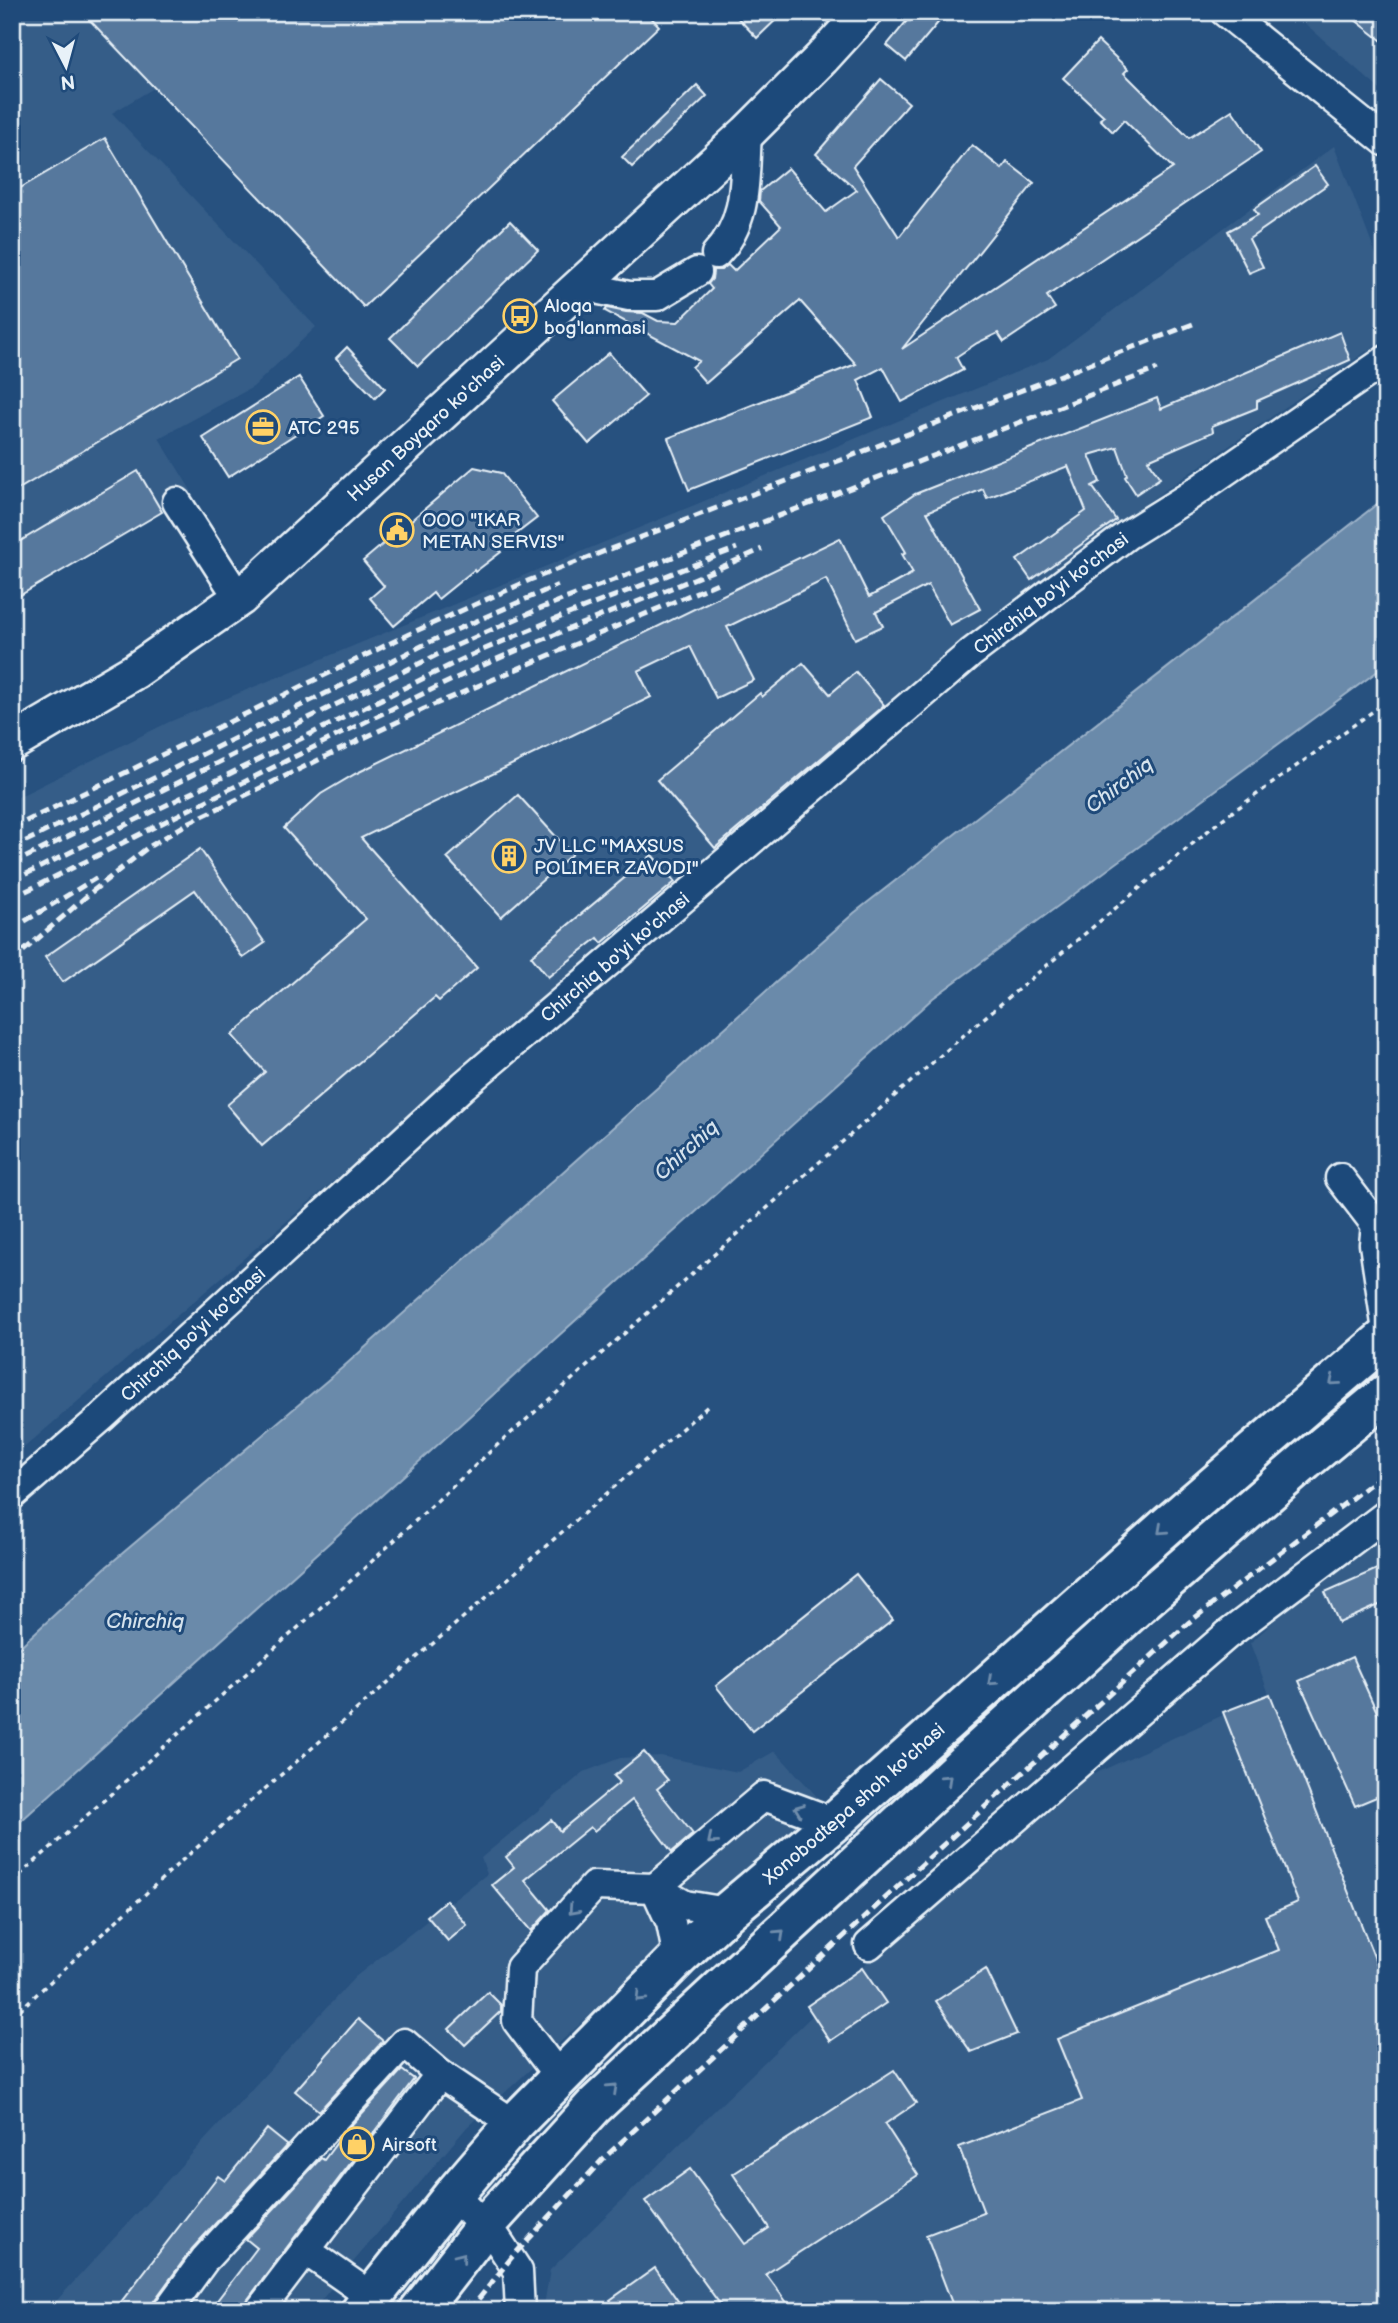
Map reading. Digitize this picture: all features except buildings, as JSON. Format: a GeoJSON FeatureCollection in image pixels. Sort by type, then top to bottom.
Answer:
{"type":"FeatureCollection","features":[{"type":"Feature","properties":{"kind":"highway","name":"Xonobodtepa shoh ko'chasi"},"geometry":{"type":"LineString","coordinates":[[366,2304],[514,2124],[678,1958],[1168,1525],[1386,1337]]}},
{"type":"Feature","properties":{"kind":"highway"},"geometry":{"type":"LineString","coordinates":[[419,2311],[485,2226],[594,2106],[1140,1604],[1386,1394]]}},
{"type":"Feature","properties":{"kind":"main road","name":"Husan Boyqaro ko'chasi"},"geometry":{"type":"LineString","coordinates":[[12,743],[135,671],[235,591],[589,279],[742,126],[840,12]]}},
{"type":"Feature","properties":{"kind":"main road","name":"Husan Boyqaro ko'chasi"},"geometry":{"type":"LineString","coordinates":[[12,722],[235,591],[742,126],[822,58],[864,12]]}},
{"type":"Feature","properties":{"kind":"street"},"geometry":{"type":"LineString","coordinates":[[1225,12],[1386,142]]}},
{"type":"Feature","properties":{"kind":"street"},"geometry":{"type":"LineString","coordinates":[[589,279],[600,290],[629,296],[657,296],[706,263],[730,240],[743,204],[742,126]]}},
{"type":"Feature","properties":{"kind":"street","name":"Chirchiq bo'yi ko'chasi"},"geometry":{"type":"LineString","coordinates":[[12,1495],[112,1408],[464,1085],[971,653],[1127,535],[1185,499],[1386,360]]}},
{"type":"Feature","properties":{"kind":"street"},"geometry":{"type":"LineString","coordinates":[[177,502],[235,591]]}},
{"type":"Feature","properties":{"kind":"street"},"geometry":{"type":"LineString","coordinates":[[1340,1178],[1381,1222],[1374,1244],[1386,1324]]}},
{"type":"Feature","properties":{"kind":"street"},"geometry":{"type":"LineString","coordinates":[[869,1945],[1227,1634],[1386,1515]]}},
{"type":"Feature","properties":{"kind":"street"},"geometry":{"type":"LineString","coordinates":[[655,1888],[764,1796],[834,1822]]}},
{"type":"Feature","properties":{"kind":"street"},"geometry":{"type":"LineString","coordinates":[[560,2078],[517,2021],[520,1968],[594,1886],[655,1888],[685,1905],[727,1912]]}},
{"type":"Feature","properties":{"kind":"street"},"geometry":{"type":"LineString","coordinates":[[655,1888],[671,1923],[678,1958]]}},
{"type":"Feature","properties":{"kind":"street"},"geometry":{"type":"LineString","coordinates":[[167,2311],[205,2259],[404,2043],[440,2074],[514,2124]]}},
{"type":"Feature","properties":{"kind":"street"},"geometry":{"type":"LineString","coordinates":[[259,2311],[440,2074]]}},
{"type":"Feature","properties":{"kind":"street"},"geometry":{"type":"LineString","coordinates":[[453,2195],[485,2226],[518,2271],[520,2311]]}},
{"type":"Feature","properties":{"kind":"street"},"geometry":{"type":"LineString","coordinates":[[306,2250],[366,2304]]}},
{"type":"Feature","properties":{"kind":"path"},"geometry":{"type":"LineString","coordinates":[[12,1882],[356,1576],[494,1448],[972,1028],[1221,820],[1386,702]]}},
{"type":"Feature","properties":{"kind":"path"},"geometry":{"type":"LineString","coordinates":[[12,2017],[179,1863],[708,1406]]}},
{"type":"Feature","properties":{"kind":"shaded area"},"geometry":{"type":"Polygon","coordinates":[[[12,12],[235,12],[154,88],[112,113],[316,327],[253,387],[159,438],[192,492],[12,600],[12,12]]]}},
{"type":"Feature","properties":{"kind":"shaded area"},"geometry":{"type":"Polygon","coordinates":[[[1292,12],[1386,12],[1386,95],[1292,12]]]}},
{"type":"Feature","properties":{"kind":"shaded area"},"geometry":{"type":"Polygon","coordinates":[[[1334,146],[1386,281],[1386,338],[1126,517],[893,699],[12,1458],[12,800],[169,722],[1048,359],[1334,146]]]}},
{"type":"Feature","properties":{"kind":"shaded area"},"geometry":{"type":"Polygon","coordinates":[[[1386,1519],[1386,2311],[543,2311],[550,2270],[885,1945],[1057,1791],[1269,1694],[1250,1643],[1386,1519]]]}},
{"type":"Feature","properties":{"kind":"shaded area"},"geometry":{"type":"Polygon","coordinates":[[[775,1751],[823,1803],[467,2127],[312,2311],[47,2311],[355,1977],[487,1874],[481,1858],[584,1772],[620,1758],[661,1756],[738,1772],[775,1751]]]}},
{"type":"Feature","properties":{"kind":"water","name":"Chirchiq"},"geometry":{"type":"Polygon","coordinates":[[[1386,497],[1386,665],[933,998],[12,1829],[12,1654],[105,1568],[342,1368],[854,913],[1386,497]]]}},
{"type":"Feature","properties":{"kind":"railway"},"geometry":{"type":"LineString","coordinates":[[12,828],[409,634],[530,580],[1193,324]]}},
{"type":"Feature","properties":{"kind":"railway"},"geometry":{"type":"LineString","coordinates":[[12,864],[455,646],[539,609],[1157,369]]}},
{"type":"Feature","properties":{"kind":"railway"},"geometry":{"type":"LineString","coordinates":[[12,881],[469,656],[737,548]]}},
{"type":"Feature","properties":{"kind":"railway"},"geometry":{"type":"LineString","coordinates":[[12,898],[473,670],[762,549]]}},
{"type":"Feature","properties":{"kind":"railway"},"geometry":{"type":"LineString","coordinates":[[12,961],[147,848],[190,822],[424,709],[720,582]]}},
{"type":"Feature","properties":{"kind":"railway"},"geometry":{"type":"LineString","coordinates":[[12,848],[442,636],[558,585]]}},
{"type":"Feature","properties":{"kind":"railway"},"geometry":{"type":"LineString","coordinates":[[12,929],[96,878]]}},
{"type":"Feature","properties":{"kind":"railway"},"geometry":{"type":"LineString","coordinates":[[469,2311],[512,2257],[604,2158],[933,1854],[1188,1623],[1386,1472]]}},
{"type":"Feature","properties":{"kind":"place","name":"Aloqa bog'lanmasi"},"geometry":{"type":"Point","coordinates":[520,316]}},
{"type":"Feature","properties":{"kind":"place","name":"ATC 295"},"geometry":{"type":"Point","coordinates":[263,427]}},
{"type":"Feature","properties":{"kind":"place","name":"OOO \"IKAR METAN SERVIS\""},"geometry":{"type":"Point","coordinates":[397,530]}},
{"type":"Feature","properties":{"kind":"place","name":"JV LLC \"MAXSUS POLIMER ZAVODI\""},"geometry":{"type":"Point","coordinates":[509,856]}},
{"type":"Feature","properties":{"kind":"place","name":"Airsoft"},"geometry":{"type":"Point","coordinates":[357,2144]}}]}
